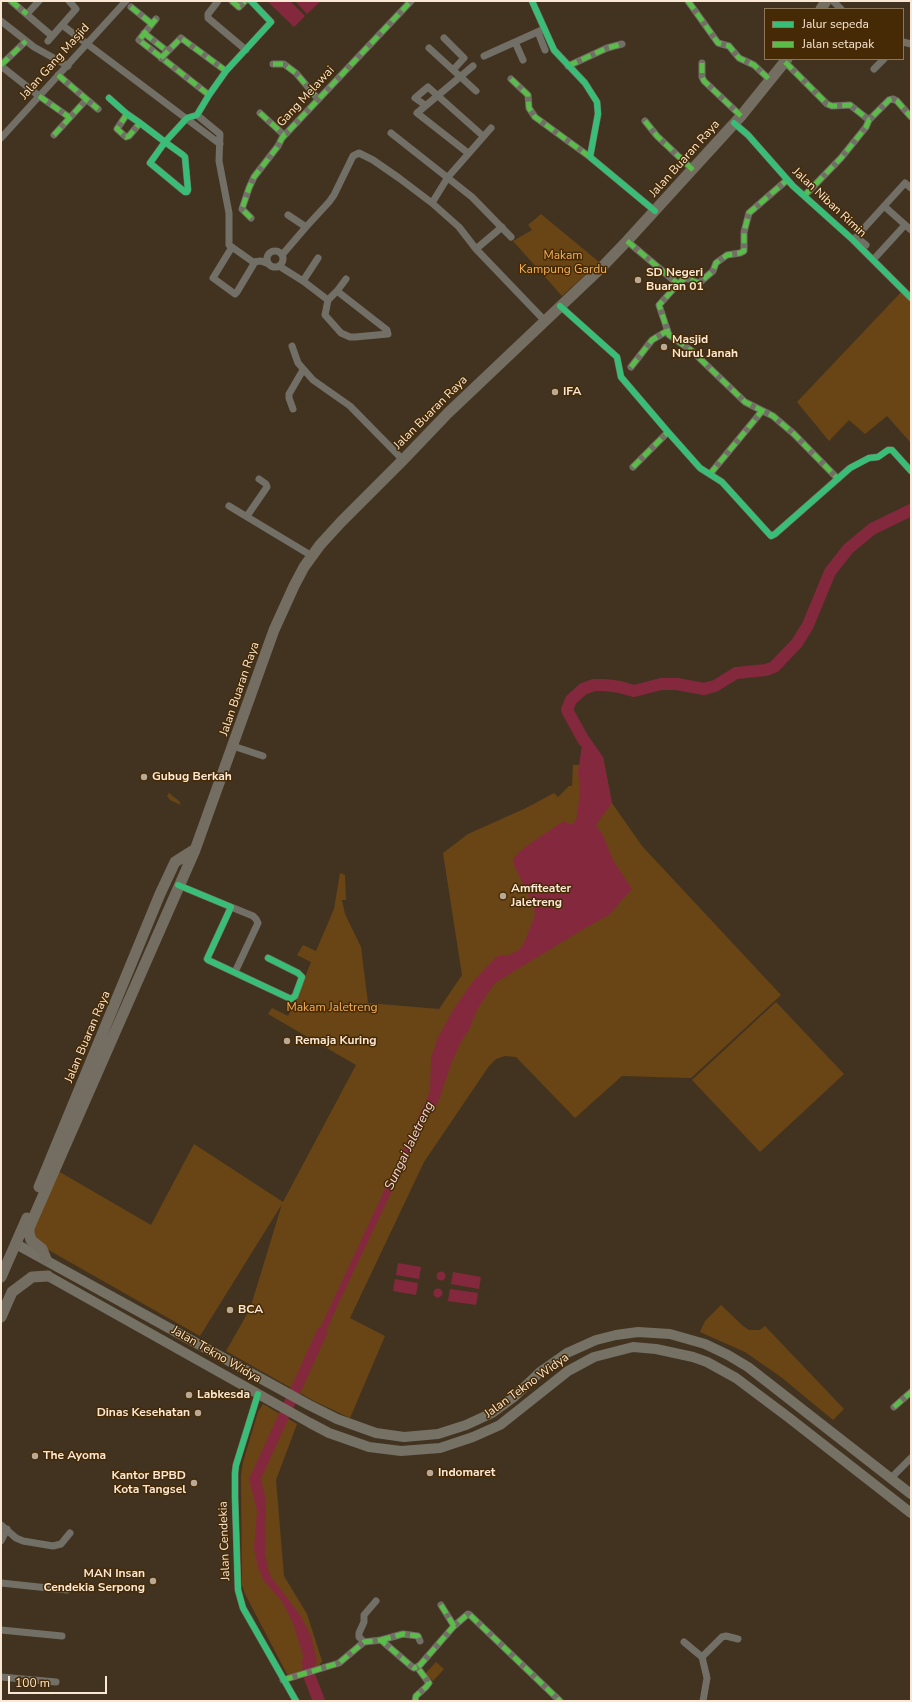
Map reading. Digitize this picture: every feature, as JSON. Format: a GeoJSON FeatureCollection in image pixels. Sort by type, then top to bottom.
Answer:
{"type":"FeatureCollection","features":[{"type":"Feature","properties":{"kind":"main road","name":"Jalan Buaran Raya"},"geometry":{"type":"LineString","coordinates":[[1,1277],[96,1077],[178,885],[195,850],[277,624],[294,586],[312,556],[341,522],[448,413],[627,241],[693,170],[786,61]]}},
{"type":"Feature","properties":{"kind":"main road","name":"Jalan Buaran Raya"},"geometry":{"type":"LineString","coordinates":[[46,1259],[42,1249],[31,1240],[29,1233],[43,1188],[163,888],[175,862],[195,850]]}},
{"type":"Feature","properties":{"kind":"main road","name":"Jalan Tekno Widya"},"geometry":{"type":"LineString","coordinates":[[16,1244],[337,1419],[376,1433],[404,1437],[438,1434],[466,1425],[492,1414],[514,1397],[540,1372],[567,1353],[596,1340],[638,1332],[670,1334],[705,1344],[748,1367],[911,1494]]}},
{"type":"Feature","properties":{"kind":"main road","name":"Jalan Tekno Widya"},"geometry":{"type":"LineString","coordinates":[[1,1317],[12,1292],[32,1277],[48,1276],[267,1400],[329,1433],[368,1447],[401,1451],[440,1448],[473,1437],[500,1425],[568,1371],[594,1357],[634,1347],[656,1349],[693,1357],[707,1362],[736,1378],[788,1416],[911,1513]]}},
{"type":"Feature","properties":{"kind":"main road"},"geometry":{"type":"LineString","coordinates":[[788,1416],[797,1405]]}},
{"type":"Feature","properties":{"kind":"street"},"geometry":{"type":"LineString","coordinates":[[11,1],[27,14],[50,38],[77,9],[70,2]]}},
{"type":"Feature","properties":{"kind":"street"},"geometry":{"type":"LineString","coordinates":[[27,14],[39,1]]}},
{"type":"Feature","properties":{"kind":"street"},"geometry":{"type":"LineString","coordinates":[[218,1],[208,14],[208,18],[246,50]]}},
{"type":"Feature","properties":{"kind":"street"},"geometry":{"type":"LineString","coordinates":[[232,1],[239,7],[245,1]]}},
{"type":"Feature","properties":{"kind":"street"},"geometry":{"type":"LineString","coordinates":[[109,98],[127,114],[165,142],[186,159],[188,190],[186,192],[150,163],[165,142],[187,118],[197,115],[208,96],[226,71],[271,21],[251,1]]}},
{"type":"Feature","properties":{"kind":"street","name":"Gang Melawai"},"geometry":{"type":"LineString","coordinates":[[251,218],[242,209],[249,188],[254,177],[284,135],[411,1]]}},
{"type":"Feature","properties":{"kind":"street"},"geometry":{"type":"LineString","coordinates":[[532,1],[541,30],[545,50]]}},
{"type":"Feature","properties":{"kind":"street"},"geometry":{"type":"LineString","coordinates":[[688,1],[718,43],[729,46],[739,58],[754,65],[770,80]]}},
{"type":"Feature","properties":{"kind":"street"},"geometry":{"type":"LineString","coordinates":[[128,4],[154,22],[139,40],[208,96]]}},
{"type":"Feature","properties":{"kind":"street","name":"Jalan Gang Masjid"},"geometry":{"type":"LineString","coordinates":[[1,138],[87,44],[128,4]]}},
{"type":"Feature","properties":{"kind":"street"},"geometry":{"type":"LineString","coordinates":[[1,21],[42,52],[68,66]]}},
{"type":"Feature","properties":{"kind":"street"},"geometry":{"type":"LineString","coordinates":[[62,25],[220,144]]}},
{"type":"Feature","properties":{"kind":"street"},"geometry":{"type":"LineString","coordinates":[[484,56],[541,30]]}},
{"type":"Feature","properties":{"kind":"street"},"geometry":{"type":"LineString","coordinates":[[541,30],[554,50],[592,92],[598,109],[590,157]]}},
{"type":"Feature","properties":{"kind":"street"},"geometry":{"type":"LineString","coordinates":[[144,33],[167,51]]}},
{"type":"Feature","properties":{"kind":"street"},"geometry":{"type":"LineString","coordinates":[[444,38],[464,58],[453,70]]}},
{"type":"Feature","properties":{"kind":"street"},"geometry":{"type":"LineString","coordinates":[[161,58],[180,39],[184,39],[226,71]]}},
{"type":"Feature","properties":{"kind":"street"},"geometry":{"type":"LineString","coordinates":[[26,41],[1,65],[39,96],[69,117]]}},
{"type":"Feature","properties":{"kind":"street"},"geometry":{"type":"LineString","coordinates":[[515,42],[523,60]]}},
{"type":"Feature","properties":{"kind":"street"},"geometry":{"type":"LineString","coordinates":[[568,66],[607,48],[622,44]]}},
{"type":"Feature","properties":{"kind":"street"},"geometry":{"type":"LineString","coordinates":[[430,48],[476,91]]}},
{"type":"Feature","properties":{"kind":"street"},"geometry":{"type":"LineString","coordinates":[[874,69],[883,60]]}},
{"type":"Feature","properties":{"kind":"street"},"geometry":{"type":"LineString","coordinates":[[786,61],[827,104],[832,106],[850,105],[869,120]]}},
{"type":"Feature","properties":{"kind":"street","name":"Jalan Niban Rimin"},"geometry":{"type":"LineString","coordinates":[[702,63],[702,77],[704,81],[787,180],[805,195],[911,298]]}},
{"type":"Feature","properties":{"kind":"street"},"geometry":{"type":"LineString","coordinates":[[273,64],[284,64],[296,73],[318,99]]}},
{"type":"Feature","properties":{"kind":"street"},"geometry":{"type":"LineString","coordinates":[[468,153],[418,114],[418,111],[473,66]]}},
{"type":"Feature","properties":{"kind":"street"},"geometry":{"type":"LineString","coordinates":[[58,75],[98,109]]}},
{"type":"Feature","properties":{"kind":"street"},"geometry":{"type":"LineString","coordinates":[[511,79],[528,95],[529,108],[535,117],[590,157],[655,211]]}},
{"type":"Feature","properties":{"kind":"street"},"geometry":{"type":"LineString","coordinates":[[425,105],[415,98],[427,87],[483,136]]}},
{"type":"Feature","properties":{"kind":"street"},"geometry":{"type":"LineString","coordinates":[[805,195],[841,158],[866,127],[869,120],[889,100],[893,98],[897,101],[911,117]]}},
{"type":"Feature","properties":{"kind":"street"},"geometry":{"type":"LineString","coordinates":[[54,135],[86,100]]}},
{"type":"Feature","properties":{"kind":"street"},"geometry":{"type":"LineString","coordinates":[[260,113],[284,135]]}},
{"type":"Feature","properties":{"kind":"street"},"geometry":{"type":"LineString","coordinates":[[127,114],[117,129],[126,137],[129,136],[140,123]]}},
{"type":"Feature","properties":{"kind":"street"},"geometry":{"type":"LineString","coordinates":[[197,115],[220,132],[220,166],[229,213],[229,245],[253,262],[279,266],[303,281],[328,300]]}},
{"type":"Feature","properties":{"kind":"street"},"geometry":{"type":"LineString","coordinates":[[645,121],[657,136],[693,170]]}},
{"type":"Feature","properties":{"kind":"street"},"geometry":{"type":"LineString","coordinates":[[432,203],[448,177],[491,128]]}},
{"type":"Feature","properties":{"kind":"street"},"geometry":{"type":"LineString","coordinates":[[391,133],[472,197],[511,237]]}},
{"type":"Feature","properties":{"kind":"street"},"geometry":{"type":"LineString","coordinates":[[282,256],[334,195],[352,156],[359,153],[373,160],[432,203],[466,234],[476,249],[545,321]]}},
{"type":"Feature","properties":{"kind":"street"},"geometry":{"type":"LineString","coordinates":[[787,180],[749,213],[744,232],[744,251],[740,254],[727,254],[716,263],[713,270],[699,283],[685,278],[659,305],[667,331],[672,338],[692,351],[745,402],[772,416],[794,434],[838,479]]}},
{"type":"Feature","properties":{"kind":"street"},"geometry":{"type":"LineString","coordinates":[[866,245],[856,237],[905,182],[911,188]]}},
{"type":"Feature","properties":{"kind":"street"},"geometry":{"type":"LineString","coordinates":[[873,260],[908,228],[884,206]]}},
{"type":"Feature","properties":{"kind":"street"},"geometry":{"type":"LineString","coordinates":[[288,215],[306,227]]}},
{"type":"Feature","properties":{"kind":"street"},"geometry":{"type":"LineString","coordinates":[[476,249],[502,227]]}},
{"type":"Feature","properties":{"kind":"street"},"geometry":{"type":"LineString","coordinates":[[627,241],[678,284]]}},
{"type":"Feature","properties":{"kind":"street"},"geometry":{"type":"LineString","coordinates":[[232,247],[213,278],[235,294],[255,262]]}},
{"type":"Feature","properties":{"kind":"street"},"geometry":{"type":"LineString","coordinates":[[270,264],[268,259],[272,252],[277,251],[282,256],[283,262],[279,266]]}},
{"type":"Feature","properties":{"kind":"street"},"geometry":{"type":"LineString","coordinates":[[303,281],[318,258]]}},
{"type":"Feature","properties":{"kind":"street"},"geometry":{"type":"LineString","coordinates":[[337,290],[387,330],[388,334],[350,337],[341,333],[325,315],[328,300],[346,279]]}},
{"type":"Feature","properties":{"kind":"street"},"geometry":{"type":"LineString","coordinates":[[560,306],[617,357],[621,377],[668,432],[700,468],[722,482],[771,536],[838,479],[856,465],[869,458],[878,457],[888,450],[895,453],[911,472]]}},
{"type":"Feature","properties":{"kind":"street"},"geometry":{"type":"LineString","coordinates":[[370,336],[379,325]]}},
{"type":"Feature","properties":{"kind":"street"},"geometry":{"type":"LineString","coordinates":[[631,367],[652,340],[667,331]]}},
{"type":"Feature","properties":{"kind":"street"},"geometry":{"type":"LineString","coordinates":[[292,346],[298,363],[303,370],[316,382],[350,406],[403,460]]}},
{"type":"Feature","properties":{"kind":"street"},"geometry":{"type":"LineString","coordinates":[[293,409],[289,394],[303,370]]}},
{"type":"Feature","properties":{"kind":"street"},"geometry":{"type":"LineString","coordinates":[[710,474],[762,411]]}},
{"type":"Feature","properties":{"kind":"street"},"geometry":{"type":"LineString","coordinates":[[633,467],[668,432]]}},
{"type":"Feature","properties":{"kind":"street"},"geometry":{"type":"LineString","coordinates":[[248,516],[267,488],[266,484],[259,480]]}},
{"type":"Feature","properties":{"kind":"street"},"geometry":{"type":"LineString","coordinates":[[229,506],[248,516],[312,556]]}},
{"type":"Feature","properties":{"kind":"street"},"geometry":{"type":"LineString","coordinates":[[233,746],[263,756]]}},
{"type":"Feature","properties":{"kind":"street"},"geometry":{"type":"LineString","coordinates":[[178,885],[253,916],[256,919],[258,923],[235,972]]}},
{"type":"Feature","properties":{"kind":"street"},"geometry":{"type":"LineString","coordinates":[[231,907],[207,959],[291,999],[295,996],[302,977],[298,973],[268,958]]}},
{"type":"Feature","properties":{"kind":"street"},"geometry":{"type":"LineString","coordinates":[[894,1407],[911,1392]]}},
{"type":"Feature","properties":{"kind":"street","name":"Jalan Cendekia"},"geometry":{"type":"LineString","coordinates":[[258,1394],[236,1465],[235,1473],[234,1497],[238,1590],[243,1608],[260,1635],[283,1680],[296,1701]]}},
{"type":"Feature","properties":{"kind":"street"},"geometry":{"type":"LineString","coordinates":[[890,1479],[911,1458]]}},
{"type":"Feature","properties":{"kind":"street"},"geometry":{"type":"LineString","coordinates":[[4,1527],[16,1538],[23,1541],[53,1546],[61,1544],[70,1534]]}},
{"type":"Feature","properties":{"kind":"street"},"geometry":{"type":"LineString","coordinates":[[1,1541],[4,1527]]}},
{"type":"Feature","properties":{"kind":"street"},"geometry":{"type":"LineString","coordinates":[[1,1583],[67,1590]]}},
{"type":"Feature","properties":{"kind":"street"},"geometry":{"type":"LineString","coordinates":[[364,1642],[359,1637],[364,1615],[376,1601]]}},
{"type":"Feature","properties":{"kind":"street"},"geometry":{"type":"LineString","coordinates":[[441,1605],[454,1626]]}},
{"type":"Feature","properties":{"kind":"street"},"geometry":{"type":"LineString","coordinates":[[381,1640],[414,1668],[420,1665],[454,1626],[466,1616],[470,1615],[560,1701]]}},
{"type":"Feature","properties":{"kind":"street"},"geometry":{"type":"LineString","coordinates":[[1,1630],[62,1636]]}},
{"type":"Feature","properties":{"kind":"street"},"geometry":{"type":"LineString","coordinates":[[283,1680],[339,1663],[364,1642],[381,1640],[403,1634],[418,1636],[420,1641]]}},
{"type":"Feature","properties":{"kind":"street"},"geometry":{"type":"LineString","coordinates":[[702,1656],[722,1637],[738,1639]]}},
{"type":"Feature","properties":{"kind":"street"},"geometry":{"type":"LineString","coordinates":[[684,1642],[702,1656],[707,1678],[703,1701]]}},
{"type":"Feature","properties":{"kind":"street"},"geometry":{"type":"LineString","coordinates":[[415,1701],[416,1696],[429,1683],[417,1667]]}},
{"type":"Feature","properties":{"kind":"street"},"geometry":{"type":"LineString","coordinates":[[1,1677],[56,1682]]}},
{"type":"Feature","properties":{"kind":"green space","name":"Makam Kampung Gardu"},"geometry":{"type":"Polygon","coordinates":[[[541,214],[599,262],[562,296],[513,241],[532,230],[528,225],[541,214]]]}},
{"type":"Feature","properties":{"kind":"green space"},"geometry":{"type":"Polygon","coordinates":[[[905,288],[911,294],[911,443],[887,416],[865,434],[849,420],[829,441],[797,402],[905,288]]]}},
{"type":"Feature","properties":{"kind":"green space","name":"Makam Jaletreng"},"geometry":{"type":"Polygon","coordinates":[[[603,757],[612,803],[642,846],[781,995],[691,1078],[622,1076],[575,1118],[516,1057],[505,1056],[496,1059],[489,1066],[424,1162],[350,1318],[385,1336],[350,1418],[314,1401],[226,1351],[250,1309],[282,1204],[200,1336],[38,1244],[33,1232],[58,1171],[151,1225],[194,1144],[283,1202],[356,1065],[268,1014],[272,1008],[288,1016],[293,1007],[311,962],[297,955],[303,945],[316,951],[334,909],[340,873],[345,875],[346,900],[342,900],[345,914],[361,947],[368,1003],[439,1009],[462,975],[443,853],[468,834],[526,808],[554,793],[558,797],[569,786],[572,786],[573,765],[579,765],[603,757]]]}},
{"type":"Feature","properties":{"kind":"green space"},"geometry":{"type":"Polygon","coordinates":[[[169,793],[179,801],[181,805],[170,800],[167,796],[169,793]]]}},
{"type":"Feature","properties":{"kind":"green space"},"geometry":{"type":"Polygon","coordinates":[[[776,1002],[844,1074],[760,1152],[692,1080],[776,1002]]]}},
{"type":"Feature","properties":{"kind":"green space"},"geometry":{"type":"Polygon","coordinates":[[[721,1305],[749,1330],[760,1330],[765,1326],[844,1409],[833,1420],[781,1377],[745,1352],[700,1332],[705,1321],[721,1305]]]}},
{"type":"Feature","properties":{"kind":"green space"},"geometry":{"type":"Polygon","coordinates":[[[263,1404],[297,1424],[276,1480],[284,1576],[307,1614],[322,1661],[318,1668],[288,1676],[245,1594],[242,1585],[241,1475],[243,1462],[258,1412],[263,1404]]]}},
{"type":"Feature","properties":{"kind":"green space"},"geometry":{"type":"Polygon","coordinates":[[[436,1662],[444,1669],[433,1681],[425,1674],[436,1662]]]}},
{"type":"Feature","properties":{"kind":"water"},"geometry":{"type":"Polygon","coordinates":[[[267,1],[290,1],[305,16],[294,27],[267,1]]]}},
{"type":"Feature","properties":{"kind":"water"},"geometry":{"type":"Polygon","coordinates":[[[295,1],[321,1],[307,14],[295,1]]]}},
{"type":"Feature","properties":{"kind":"water"},"geometry":{"type":"Polygon","coordinates":[[[572,726],[582,727],[603,757],[612,803],[596,825],[603,835],[613,860],[632,889],[609,915],[495,983],[478,1008],[469,1030],[462,1040],[451,1064],[439,1100],[433,1112],[429,1113],[343,1294],[326,1331],[328,1332],[261,1479],[266,1500],[265,1554],[268,1569],[271,1577],[300,1615],[311,1636],[317,1661],[311,1674],[305,1675],[305,1662],[294,1626],[281,1600],[264,1581],[258,1568],[254,1548],[257,1511],[249,1479],[318,1328],[320,1328],[427,1099],[430,1090],[431,1058],[438,1037],[453,1010],[474,980],[496,957],[509,955],[519,950],[523,945],[535,915],[533,905],[514,865],[513,859],[519,852],[532,842],[564,821],[572,825],[577,817],[580,790],[578,772],[582,745],[572,726]]]}},
{"type":"Feature","properties":{"kind":"water"},"geometry":{"type":"Polygon","coordinates":[[[398,1263],[421,1267],[419,1279],[396,1275],[398,1263]]]}},
{"type":"Feature","properties":{"kind":"water"},"geometry":{"type":"Polygon","coordinates":[[[441,1271],[446,1276],[441,1281],[436,1276],[441,1271]]]}},
{"type":"Feature","properties":{"kind":"water"},"geometry":{"type":"Polygon","coordinates":[[[453,1272],[481,1277],[479,1289],[451,1284],[453,1272]]]}},
{"type":"Feature","properties":{"kind":"water"},"geometry":{"type":"Polygon","coordinates":[[[395,1279],[418,1283],[416,1295],[393,1291],[395,1279]]]}},
{"type":"Feature","properties":{"kind":"water"},"geometry":{"type":"Polygon","coordinates":[[[438,1288],[443,1293],[438,1298],[433,1293],[438,1288]]]}},
{"type":"Feature","properties":{"kind":"water"},"geometry":{"type":"Polygon","coordinates":[[[450,1289],[478,1293],[476,1305],[448,1301],[450,1289]]]}},
{"type":"Feature","properties":{"kind":"waterway","name":"Sungai Jaletreng"},"geometry":{"type":"LineString","coordinates":[[584,741],[567,710],[571,700],[583,689],[594,685],[605,685],[634,691],[661,684],[677,684],[704,689],[715,686],[736,673],[766,670],[774,667],[797,643],[808,625],[830,572],[848,549],[872,529],[911,510]]}},
{"type":"Feature","properties":{"kind":"waterway","name":"Sungai Jaletreng"},"geometry":{"type":"LineString","coordinates":[[308,1661],[309,1675],[319,1701]]}},
{"type":"Feature","properties":{"kind":"marked path"},"geometry":{"type":"LineString","coordinates":[[11,1],[27,14]]}},
{"type":"Feature","properties":{"kind":"marked path"},"geometry":{"type":"LineString","coordinates":[[232,1],[239,7],[245,1]]}},
{"type":"Feature","properties":{"kind":"marked path"},"geometry":{"type":"LineString","coordinates":[[251,218],[242,209],[249,188],[254,177],[278,146],[282,138],[411,1]]}},
{"type":"Feature","properties":{"kind":"marked path"},"geometry":{"type":"LineString","coordinates":[[688,1],[718,43],[729,46],[739,58],[754,65],[770,80]]}},
{"type":"Feature","properties":{"kind":"marked path"},"geometry":{"type":"LineString","coordinates":[[131,7],[152,24]]}},
{"type":"Feature","properties":{"kind":"marked path"},"geometry":{"type":"LineString","coordinates":[[156,19],[139,40],[209,95]]}},
{"type":"Feature","properties":{"kind":"marked path"},"geometry":{"type":"LineString","coordinates":[[144,33],[167,51]]}},
{"type":"Feature","properties":{"kind":"marked path"},"geometry":{"type":"LineString","coordinates":[[161,58],[181,38],[226,71]]}},
{"type":"Feature","properties":{"kind":"marked path"},"geometry":{"type":"LineString","coordinates":[[1,65],[26,41]]}},
{"type":"Feature","properties":{"kind":"marked path"},"geometry":{"type":"LineString","coordinates":[[568,66],[607,48],[622,44]]}},
{"type":"Feature","properties":{"kind":"marked path"},"geometry":{"type":"LineString","coordinates":[[785,62],[827,104],[832,106],[850,105],[869,120]]}},
{"type":"Feature","properties":{"kind":"marked path"},"geometry":{"type":"LineString","coordinates":[[702,63],[702,77],[704,81],[741,116]]}},
{"type":"Feature","properties":{"kind":"marked path"},"geometry":{"type":"LineString","coordinates":[[273,64],[284,64],[296,73],[318,99]]}},
{"type":"Feature","properties":{"kind":"marked path"},"geometry":{"type":"LineString","coordinates":[[58,75],[98,109]]}},
{"type":"Feature","properties":{"kind":"marked path"},"geometry":{"type":"LineString","coordinates":[[511,79],[528,95],[529,108],[535,117],[590,157]]}},
{"type":"Feature","properties":{"kind":"marked path"},"geometry":{"type":"LineString","coordinates":[[39,96],[69,117]]}},
{"type":"Feature","properties":{"kind":"marked path"},"geometry":{"type":"LineString","coordinates":[[805,195],[841,158],[866,127],[869,120],[889,100],[893,99],[897,101],[911,117]]}},
{"type":"Feature","properties":{"kind":"marked path"},"geometry":{"type":"LineString","coordinates":[[54,135],[86,100]]}},
{"type":"Feature","properties":{"kind":"marked path"},"geometry":{"type":"LineString","coordinates":[[260,113],[284,135]]}},
{"type":"Feature","properties":{"kind":"marked path"},"geometry":{"type":"LineString","coordinates":[[127,114],[117,129],[126,137],[129,136],[140,123]]}},
{"type":"Feature","properties":{"kind":"marked path"},"geometry":{"type":"LineString","coordinates":[[645,121],[657,136],[693,170]]}},
{"type":"Feature","properties":{"kind":"marked path"},"geometry":{"type":"LineString","coordinates":[[678,284],[685,278],[699,283],[713,271],[716,263],[727,255],[744,251],[744,232],[749,213],[787,180]]}},
{"type":"Feature","properties":{"kind":"marked path"},"geometry":{"type":"LineString","coordinates":[[627,241],[678,284],[659,305],[669,335],[692,351],[745,402],[773,416],[794,434],[838,479]]}},
{"type":"Feature","properties":{"kind":"marked path"},"geometry":{"type":"LineString","coordinates":[[631,367],[652,340],[667,331]]}},
{"type":"Feature","properties":{"kind":"marked path"},"geometry":{"type":"LineString","coordinates":[[710,474],[762,411]]}},
{"type":"Feature","properties":{"kind":"marked path"},"geometry":{"type":"LineString","coordinates":[[633,467],[668,432]]}},
{"type":"Feature","properties":{"kind":"marked path"},"geometry":{"type":"LineString","coordinates":[[894,1407],[911,1392]]}},
{"type":"Feature","properties":{"kind":"marked path"},"geometry":{"type":"LineString","coordinates":[[441,1605],[454,1626]]}},
{"type":"Feature","properties":{"kind":"marked path"},"geometry":{"type":"LineString","coordinates":[[415,1701],[416,1696],[429,1683],[417,1667],[454,1626],[468,1614],[560,1701]]}},
{"type":"Feature","properties":{"kind":"marked path"},"geometry":{"type":"LineString","coordinates":[[381,1640],[403,1634],[418,1636],[420,1641]]}},
{"type":"Feature","properties":{"kind":"marked path"},"geometry":{"type":"LineString","coordinates":[[283,1680],[339,1663],[364,1642],[381,1640],[411,1666],[414,1668],[417,1667]]}},
{"type":"Feature","properties":{"kind":"cycle path"},"geometry":{"type":"LineString","coordinates":[[109,98],[127,114],[140,123],[165,142],[183,155],[185,157],[187,192],[185,192],[150,163],[165,142],[187,118],[197,115],[226,71],[271,22],[251,1]]}},
{"type":"Feature","properties":{"kind":"cycle path"},"geometry":{"type":"LineString","coordinates":[[532,1],[554,50],[585,83],[597,102],[598,114],[590,157],[655,211]]}},
{"type":"Feature","properties":{"kind":"cycle path"},"geometry":{"type":"LineString","coordinates":[[734,123],[748,135],[793,186],[852,239],[911,298]]}},
{"type":"Feature","properties":{"kind":"cycle path"},"geometry":{"type":"LineString","coordinates":[[560,306],[617,357],[621,377],[668,432],[700,468],[722,482],[771,536],[850,468],[869,458],[878,457],[888,450],[892,450],[911,471]]}},
{"type":"Feature","properties":{"kind":"cycle path"},"geometry":{"type":"LineString","coordinates":[[178,885],[231,907],[207,959],[291,999],[295,996],[302,977],[298,973],[268,958]]}},
{"type":"Feature","properties":{"kind":"cycle path"},"geometry":{"type":"LineString","coordinates":[[258,1394],[236,1465],[235,1473],[238,1590],[243,1608],[296,1701]]}},
{"type":"Feature","properties":{"kind":"place","name":"SD Negeri Buaran 01"},"geometry":{"type":"Point","coordinates":[638,280]}},
{"type":"Feature","properties":{"kind":"place","name":"Masjid Nurul Janah"},"geometry":{"type":"Point","coordinates":[664,347]}},
{"type":"Feature","properties":{"kind":"place","name":"IFA"},"geometry":{"type":"Point","coordinates":[555,392]}},
{"type":"Feature","properties":{"kind":"place","name":"Gubug Berkah"},"geometry":{"type":"Point","coordinates":[144,777]}},
{"type":"Feature","properties":{"kind":"place","name":"Amfiteater Jaletreng"},"geometry":{"type":"Point","coordinates":[503,896]}},
{"type":"Feature","properties":{"kind":"place","name":"Remaja Kuring"},"geometry":{"type":"Point","coordinates":[287,1041]}},
{"type":"Feature","properties":{"kind":"place","name":"BCA"},"geometry":{"type":"Point","coordinates":[230,1310]}},
{"type":"Feature","properties":{"kind":"place","name":"Labkesda"},"geometry":{"type":"Point","coordinates":[189,1395]}},
{"type":"Feature","properties":{"kind":"place","name":"Dinas Kesehatan"},"geometry":{"type":"Point","coordinates":[198,1413]}},
{"type":"Feature","properties":{"kind":"place","name":"The Ayoma"},"geometry":{"type":"Point","coordinates":[35,1456]}},
{"type":"Feature","properties":{"kind":"place","name":"Indomaret"},"geometry":{"type":"Point","coordinates":[430,1473]}},
{"type":"Feature","properties":{"kind":"place","name":"Kantor BPBD Kota Tangsel"},"geometry":{"type":"Point","coordinates":[194,1483]}},
{"type":"Feature","properties":{"kind":"place","name":"MAN Insan Cendekia Serpong"},"geometry":{"type":"Point","coordinates":[153,1581]}}]}
